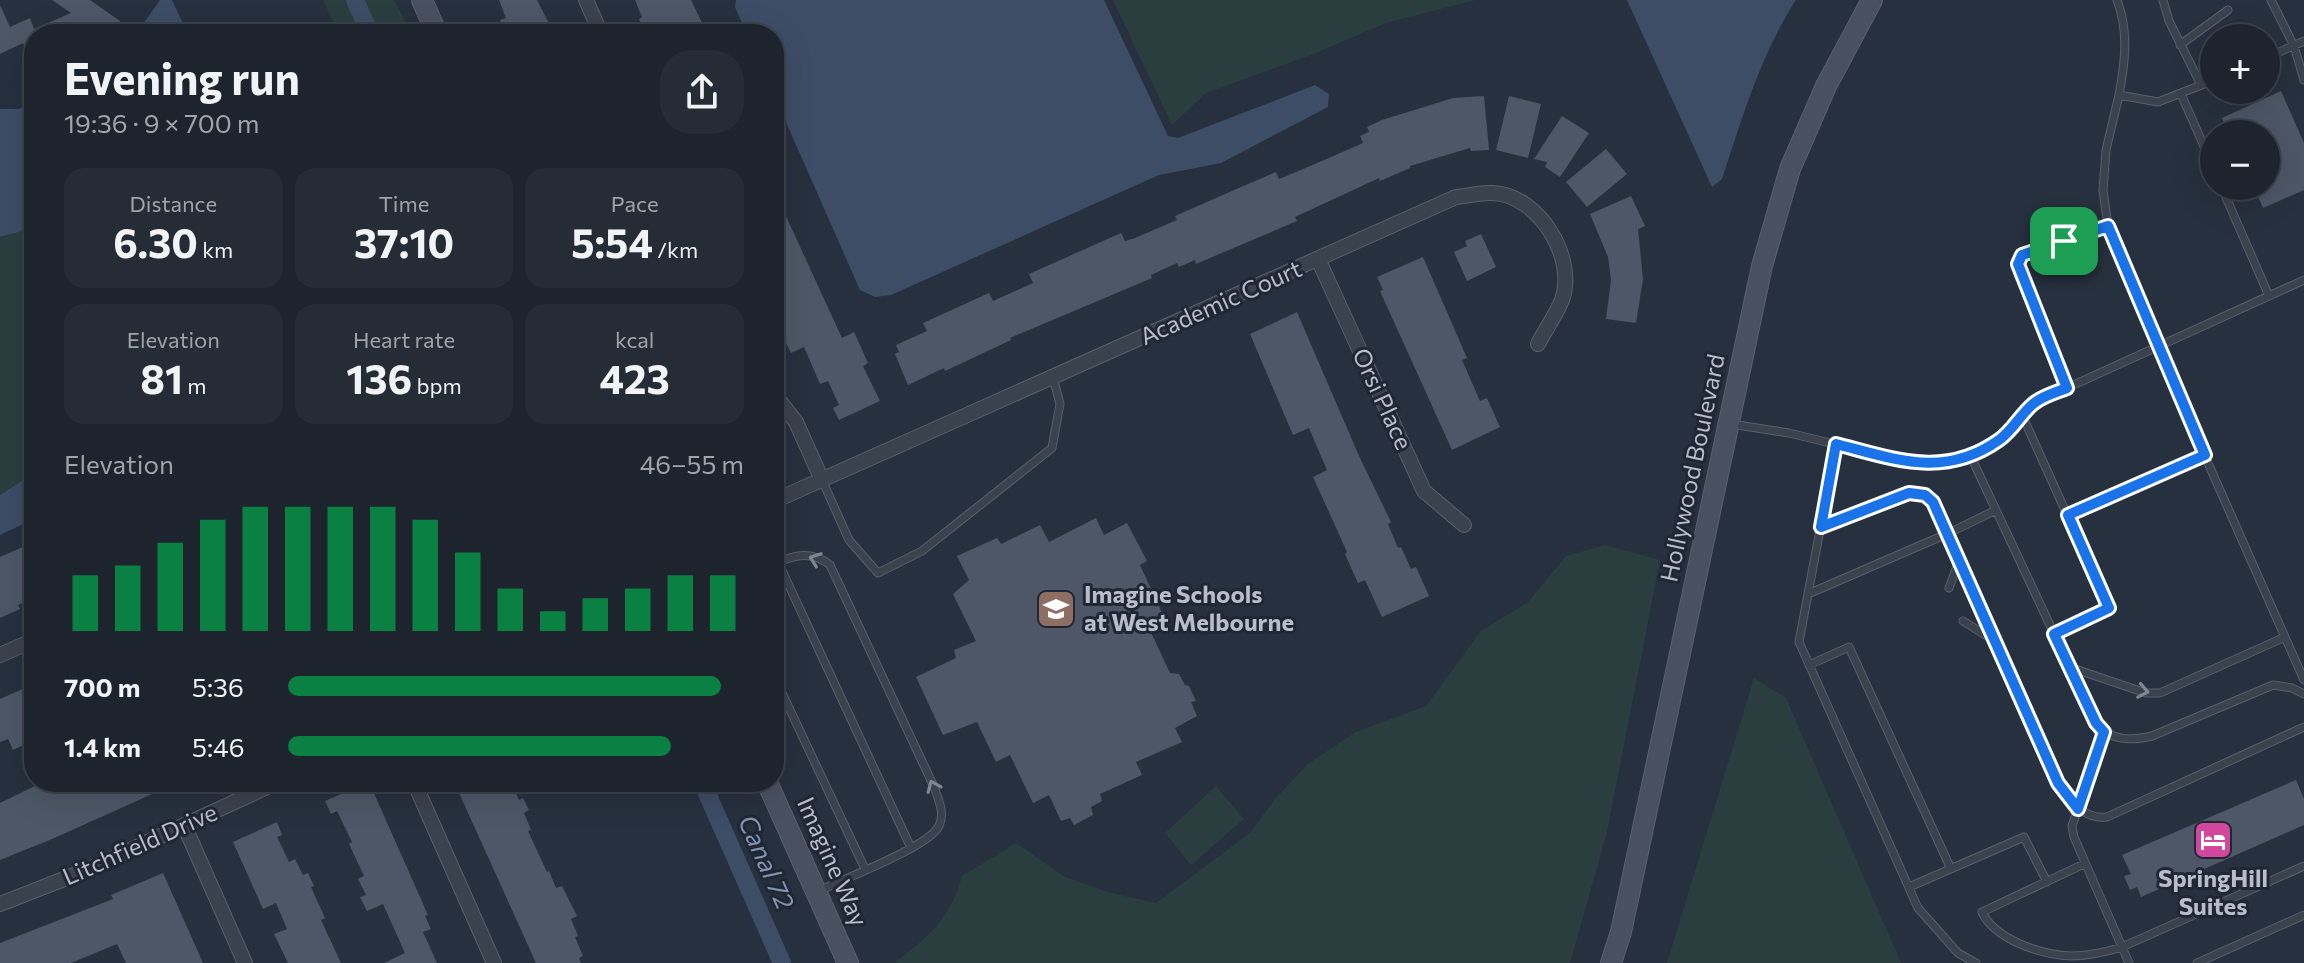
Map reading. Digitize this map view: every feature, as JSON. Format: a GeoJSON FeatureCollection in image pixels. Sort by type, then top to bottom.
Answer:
{"type":"FeatureCollection","features":[{"type":"Feature","properties":{"kind":"street"},"geometry":{"type":"LineString","coordinates":[[422,0],[433,24]]}},
{"type":"Feature","properties":{"kind":"street"},"geometry":{"type":"LineString","coordinates":[[586,0],[597,24]]}},
{"type":"Feature","properties":{"kind":"street","name":"Hollywood Boulevard"},"geometry":{"type":"LineString","coordinates":[[1611,963],[1624,917],[1762,266],[1790,169],[1826,86],[1872,0]]}},
{"type":"Feature","properties":{"kind":"street","name":"Academic Court"},"geometry":{"type":"LineString","coordinates":[[784,497],[1456,197],[1495,193],[1525,205],[1551,229],[1564,262],[1563,298],[1538,344]]}},
{"type":"Feature","properties":{"kind":"street","name":"Orsi Place"},"geometry":{"type":"LineString","coordinates":[[1318,259],[1424,491],[1464,525]]}},
{"type":"Feature","properties":{"kind":"street"},"geometry":{"type":"LineString","coordinates":[[784,407],[796,422],[822,480]]}},
{"type":"Feature","properties":{"kind":"street"},"geometry":{"type":"LineString","coordinates":[[0,655],[24,644]]}},
{"type":"Feature","properties":{"kind":"street","name":"Litchfield Drive"},"geometry":{"type":"LineString","coordinates":[[0,904],[87,870],[256,792]]}},
{"type":"Feature","properties":{"kind":"street"},"geometry":{"type":"LineString","coordinates":[[418,792],[494,963]]}},
{"type":"Feature","properties":{"kind":"street","name":"Imagine Way"},"geometry":{"type":"LineString","coordinates":[[772,792],[848,963]]}},
{"type":"Feature","properties":{"kind":"street"},"geometry":{"type":"LineString","coordinates":[[184,825],[245,963]]}},
{"type":"Feature","properties":{"kind":"lane"},"geometry":{"type":"LineString","coordinates":[[2117,0],[2126,56],[2106,150],[2103,190],[2108,226],[2304,680]]}},
{"type":"Feature","properties":{"kind":"lane"},"geometry":{"type":"LineString","coordinates":[[2163,0],[2169,21],[2200,83]]}},
{"type":"Feature","properties":{"kind":"lane"},"geometry":{"type":"LineString","coordinates":[[2271,0],[2294,46],[2304,80]]}},
{"type":"Feature","properties":{"kind":"lane"},"geometry":{"type":"LineString","coordinates":[[2180,45],[2228,10]]}},
{"type":"Feature","properties":{"kind":"lane"},"geometry":{"type":"LineString","coordinates":[[2280,52],[2304,41]]}},
{"type":"Feature","properties":{"kind":"lane"},"geometry":{"type":"LineString","coordinates":[[2119,95],[2158,102],[2200,85]]}},
{"type":"Feature","properties":{"kind":"lane"},"geometry":{"type":"LineString","coordinates":[[2181,94],[2200,137]]}},
{"type":"Feature","properties":{"kind":"lane"},"geometry":{"type":"LineString","coordinates":[[2227,200],[2269,296]]}},
{"type":"Feature","properties":{"kind":"lane"},"geometry":{"type":"LineString","coordinates":[[2067,388],[2018,264],[2022,255],[2108,226]]}},
{"type":"Feature","properties":{"kind":"lane"},"geometry":{"type":"LineString","coordinates":[[1729,424],[1789,433],[1909,462],[1937,463],[1971,457],[1999,440],[2034,403],[2304,280]]}},
{"type":"Feature","properties":{"kind":"lane"},"geometry":{"type":"LineString","coordinates":[[822,480],[849,540],[878,573],[922,551],[1052,448],[1060,404],[1053,377]]}},
{"type":"Feature","properties":{"kind":"lane"},"geometry":{"type":"LineString","coordinates":[[2023,417],[2109,608],[2054,634]]}},
{"type":"Feature","properties":{"kind":"lane"},"geometry":{"type":"LineString","coordinates":[[1836,444],[1799,642],[1918,908],[1958,953],[1976,963]]}},
{"type":"Feature","properties":{"kind":"lane"},"geometry":{"type":"LineString","coordinates":[[2068,515],[2205,455]]}},
{"type":"Feature","properties":{"kind":"lane"},"geometry":{"type":"LineString","coordinates":[[1971,457],[2096,723],[2104,732],[2135,740],[2152,736],[2273,685],[2292,688],[2304,694]]}},
{"type":"Feature","properties":{"kind":"lane"},"geometry":{"type":"LineString","coordinates":[[1821,527],[1909,493],[1925,495],[1933,502],[2058,783],[2078,809],[2098,818],[2107,817],[2304,727]]}},
{"type":"Feature","properties":{"kind":"lane"},"geometry":{"type":"LineString","coordinates":[[1808,594],[1996,510]]}},
{"type":"Feature","properties":{"kind":"lane"},"geometry":{"type":"LineString","coordinates":[[784,560],[809,555],[823,560],[835,574],[941,805],[942,815],[939,826],[925,841],[817,892]]}},
{"type":"Feature","properties":{"kind":"lane"},"geometry":{"type":"LineString","coordinates":[[1949,588],[1960,558]]}},
{"type":"Feature","properties":{"kind":"lane"},"geometry":{"type":"LineString","coordinates":[[784,580],[911,848]]}},
{"type":"Feature","properties":{"kind":"lane"},"geometry":{"type":"LineString","coordinates":[[1963,621],[1996,642]]}},
{"type":"Feature","properties":{"kind":"lane"},"geometry":{"type":"LineString","coordinates":[[2069,667],[2146,693],[2160,693],[2285,637]]}},
{"type":"Feature","properties":{"kind":"lane"},"geometry":{"type":"LineString","coordinates":[[1809,665],[1849,647],[1951,869]]}},
{"type":"Feature","properties":{"kind":"lane"},"geometry":{"type":"LineString","coordinates":[[784,697],[865,869]]}},
{"type":"Feature","properties":{"kind":"lane"},"geometry":{"type":"LineString","coordinates":[[2104,732],[2072,826],[2084,864],[2129,963]]}},
{"type":"Feature","properties":{"kind":"lane"},"geometry":{"type":"LineString","coordinates":[[1909,887],[2024,837],[2047,882]]}},
{"type":"Feature","properties":{"kind":"lane"},"geometry":{"type":"LineString","coordinates":[[2084,864],[1982,912],[1987,923],[2019,942],[2056,953],[2092,954],[2122,947],[2304,866]]}},
{"type":"Feature","properties":{"kind":"lane"},"geometry":{"type":"LineString","coordinates":[[2197,963],[2304,915]]}},
{"type":"Feature","properties":{"kind":"green space"},"geometry":{"type":"Polygon","coordinates":[[[323,0],[394,0],[407,24],[334,24],[323,0]]]}},
{"type":"Feature","properties":{"kind":"green space"},"geometry":{"type":"Polygon","coordinates":[[[1113,0],[1475,0],[1386,23],[1313,54],[1206,93],[1172,125],[1113,0]]]}},
{"type":"Feature","properties":{"kind":"green space"},"geometry":{"type":"Polygon","coordinates":[[[24,231],[24,479],[0,495],[0,237],[24,231]]]}},
{"type":"Feature","properties":{"kind":"green space"},"geometry":{"type":"Polygon","coordinates":[[[1605,545],[1660,560],[1607,832],[1570,963],[894,963],[937,926],[951,904],[962,876],[1016,843],[1065,877],[1111,893],[1156,903],[1250,833],[1275,799],[1308,764],[1356,732],[1426,706],[1481,631],[1527,603],[1566,556],[1605,545]]]}},
{"type":"Feature","properties":{"kind":"green space"},"geometry":{"type":"Polygon","coordinates":[[[1754,678],[1786,698],[1901,963],[1667,963],[1754,678]]]}},
{"type":"Feature","properties":{"kind":"green space"},"geometry":{"type":"Polygon","coordinates":[[[1216,786],[1244,819],[1191,865],[1165,833],[1216,786]]]}},
{"type":"Feature","properties":{"kind":"water"},"geometry":{"type":"Polygon","coordinates":[[[160,0],[172,0],[183,24],[143,24],[160,0]]]}},
{"type":"Feature","properties":{"kind":"water"},"geometry":{"type":"Polygon","coordinates":[[[736,0],[1104,0],[1168,136],[1178,138],[1315,85],[1329,94],[1328,107],[1221,163],[1159,175],[891,295],[875,297],[860,290],[784,118],[784,24],[743,24],[735,7],[736,0]]]}},
{"type":"Feature","properties":{"kind":"water"},"geometry":{"type":"Polygon","coordinates":[[[1627,0],[1796,0],[1762,64],[1722,179],[1712,187],[1627,0]]]}},
{"type":"Feature","properties":{"kind":"water"},"geometry":{"type":"Polygon","coordinates":[[[24,106],[24,231],[0,237],[0,109],[24,106]]]}},
{"type":"Feature","properties":{"kind":"water"},"geometry":{"type":"Polygon","coordinates":[[[24,479],[24,524],[0,535],[0,495],[24,479]]]}},
{"type":"Feature","properties":{"kind":"building"},"geometry":{"type":"Polygon","coordinates":[[[52,0],[90,0],[120,21],[118,24],[46,24],[71,13],[52,0]]]}},
{"type":"Feature","properties":{"kind":"building"},"geometry":{"type":"Polygon","coordinates":[[[499,0],[537,0],[549,24],[501,24],[500,20],[506,18],[499,0]]]}},
{"type":"Feature","properties":{"kind":"building"},"geometry":{"type":"Polygon","coordinates":[[[635,0],[691,0],[703,24],[641,24],[639,19],[642,17],[635,0]]]}},
{"type":"Feature","properties":{"kind":"building"},"geometry":{"type":"Polygon","coordinates":[[[0,5],[10,27],[30,18],[32,24],[24,24],[24,45],[0,54],[0,5]]]}},
{"type":"Feature","properties":{"kind":"building"},"geometry":{"type":"Polygon","coordinates":[[[2280,91],[2304,143],[2304,190],[2263,208],[2259,200],[2280,200],[2280,120],[2222,118],[2253,104],[2280,104],[2280,91]]]}},
{"type":"Feature","properties":{"kind":"building"},"geometry":{"type":"Polygon","coordinates":[[[1484,96],[1489,150],[1471,151],[1470,148],[1410,166],[1380,181],[1379,178],[1295,217],[1297,221],[1196,264],[1195,260],[1179,267],[1177,263],[1151,275],[1152,278],[908,385],[895,354],[899,352],[896,345],[927,331],[923,323],[989,293],[993,301],[1033,283],[1029,274],[1121,233],[1125,241],[1135,238],[1177,220],[1175,216],[1276,172],[1279,179],[1363,143],[1360,136],[1369,132],[1367,127],[1382,120],[1453,98],[1484,96]]]}},
{"type":"Feature","properties":{"kind":"building"},"geometry":{"type":"Polygon","coordinates":[[[1509,96],[1541,104],[1528,158],[1496,150],[1509,96]]]}},
{"type":"Feature","properties":{"kind":"building"},"geometry":{"type":"Polygon","coordinates":[[[1562,116],[1589,133],[1560,177],[1545,167],[1547,162],[1534,159],[1562,116]]]}},
{"type":"Feature","properties":{"kind":"building"},"geometry":{"type":"Polygon","coordinates":[[[1606,149],[1627,174],[1587,207],[1566,182],[1606,149]]]}},
{"type":"Feature","properties":{"kind":"building"},"geometry":{"type":"Polygon","coordinates":[[[1631,196],[1645,226],[1638,229],[1643,279],[1636,323],[1606,319],[1611,280],[1608,257],[1590,214],[1631,196]]]}},
{"type":"Feature","properties":{"kind":"building"},"geometry":{"type":"Polygon","coordinates":[[[784,212],[842,338],[854,332],[868,363],[863,366],[880,401],[839,420],[833,408],[839,405],[828,381],[820,384],[804,347],[791,353],[784,339],[784,212]]]}},
{"type":"Feature","properties":{"kind":"building"},"geometry":{"type":"Polygon","coordinates":[[[1481,234],[1496,267],[1467,281],[1454,252],[1467,246],[1465,241],[1481,234]]]}},
{"type":"Feature","properties":{"kind":"building"},"geometry":{"type":"Polygon","coordinates":[[[1423,257],[1467,358],[1462,360],[1480,401],[1487,398],[1500,427],[1452,450],[1380,291],[1383,290],[1377,277],[1423,257]]]}},
{"type":"Feature","properties":{"kind":"building"},"geometry":{"type":"Polygon","coordinates":[[[1297,312],[1391,522],[1388,524],[1398,548],[1401,547],[1411,569],[1416,567],[1429,596],[1382,617],[1365,580],[1358,583],[1313,477],[1327,470],[1309,428],[1293,435],[1250,334],[1297,312]]]}},
{"type":"Feature","properties":{"kind":"building"},"geometry":{"type":"Polygon","coordinates":[[[1096,518],[1104,535],[1127,523],[1147,561],[1140,565],[1164,617],[1147,624],[1170,673],[1179,674],[1185,685],[1189,686],[1196,701],[1191,702],[1197,716],[1175,728],[1182,742],[1136,762],[1142,775],[1100,794],[1102,801],[1091,807],[1093,815],[1074,825],[1070,818],[1061,821],[1049,795],[1033,803],[1010,755],[996,762],[977,722],[943,735],[916,677],[956,658],[954,650],[976,641],[953,594],[969,580],[957,556],[997,538],[1001,544],[1040,525],[1049,542],[1096,518]]]}},
{"type":"Feature","properties":{"kind":"building"},"geometry":{"type":"Polygon","coordinates":[[[24,546],[24,602],[18,605],[20,609],[0,618],[0,557],[24,546]]]}},
{"type":"Feature","properties":{"kind":"building"},"geometry":{"type":"Polygon","coordinates":[[[24,688],[24,745],[13,750],[8,739],[0,742],[0,699],[24,688]]]}},
{"type":"Feature","properties":{"kind":"building","name":"SpringHill Suites"},"geometry":{"type":"Polygon","coordinates":[[[2296,780],[2304,799],[2304,825],[2141,897],[2137,887],[2130,890],[2124,876],[2131,874],[2122,855],[2296,780]]]}},
{"type":"Feature","properties":{"kind":"building"},"geometry":{"type":"Polygon","coordinates":[[[24,791],[157,792],[0,860],[0,803],[24,791]]]}},
{"type":"Feature","properties":{"kind":"building"},"geometry":{"type":"Polygon","coordinates":[[[346,792],[373,792],[428,915],[425,916],[431,929],[423,932],[437,963],[384,963],[405,953],[383,904],[367,911],[360,897],[366,895],[358,879],[364,876],[349,844],[352,842],[337,811],[331,814],[325,801],[346,792]]]}},
{"type":"Feature","properties":{"kind":"building"},"geometry":{"type":"Polygon","coordinates":[[[459,792],[515,792],[519,800],[523,798],[529,810],[524,813],[531,830],[528,831],[556,888],[562,886],[577,916],[571,919],[583,956],[579,958],[581,963],[536,963],[459,792]]]}},
{"type":"Feature","properties":{"kind":"building"},"geometry":{"type":"Polygon","coordinates":[[[277,822],[282,835],[277,837],[289,862],[295,859],[303,875],[308,873],[314,886],[311,887],[325,918],[321,920],[341,963],[288,963],[274,934],[287,929],[276,903],[263,909],[233,842],[277,822]]]}},
{"type":"Feature","properties":{"kind":"building"},"geometry":{"type":"Polygon","coordinates":[[[163,873],[203,963],[126,963],[117,944],[71,963],[0,963],[0,943],[113,899],[111,895],[163,873]]]}},
{"type":"Feature","properties":{"kind":"waterway","name":"Canal 72"},"geometry":{"type":"LineString","coordinates":[[355,0],[366,24]]}},
{"type":"Feature","properties":{"kind":"waterway","name":"Canal 72"},"geometry":{"type":"LineString","coordinates":[[706,792],[782,963]]}},
{"type":"Feature","properties":{"kind":"place","name":"Imagine Schools at West Melbourne"},"geometry":{"type":"Point","coordinates":[1056,609]}},
{"type":"Feature","properties":{"kind":"place","name":"SpringHill Suites"},"geometry":{"type":"Point","coordinates":[2213,840]}},
{"type":"Feature","properties":{"kind":"route"},"geometry":{"type":"LineString","coordinates":[[2108,226],[2205,455],[2068,515],[2109,608],[2054,634],[2096,723],[2104,732],[2078,809],[2058,783],[1933,502],[1925,495],[1909,493],[1821,527],[1836,444],[1909,462],[1937,463],[1971,457],[1999,440],[2034,403],[2067,388],[2021,279],[2018,264],[2022,255],[2064,241],[2108,226]]}}]}
